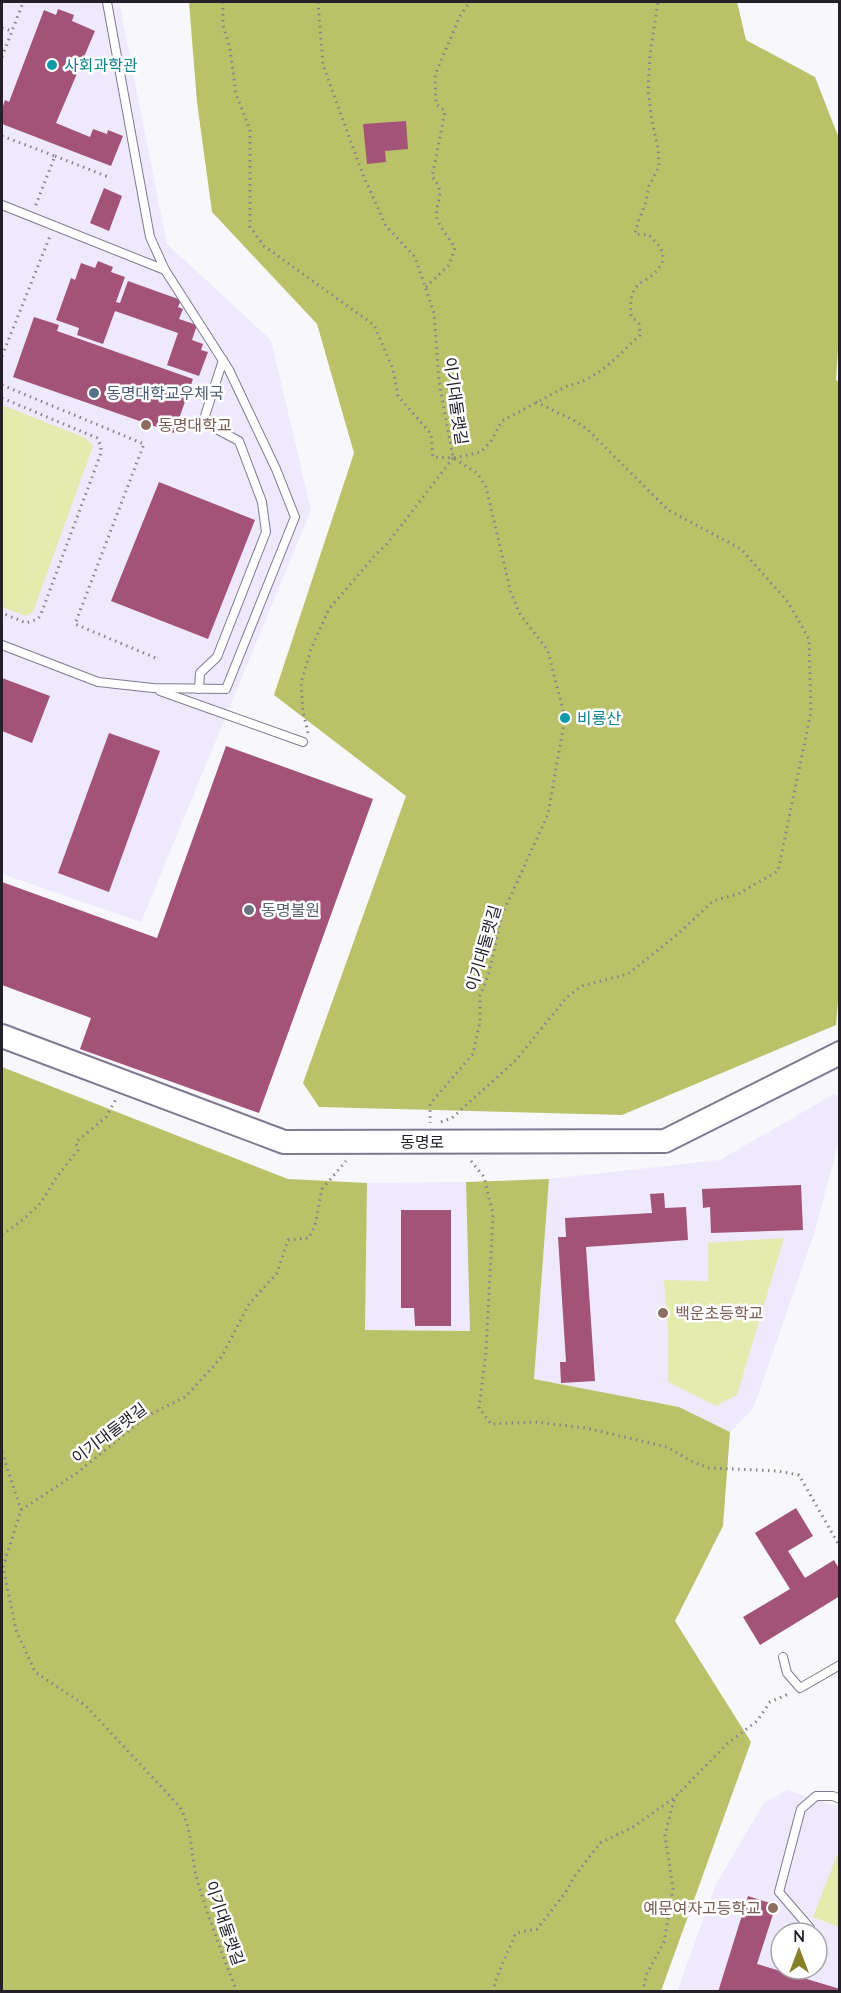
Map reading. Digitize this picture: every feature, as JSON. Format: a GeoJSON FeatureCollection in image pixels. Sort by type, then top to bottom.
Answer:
{"type":"FeatureCollection","features":[{"type":"Feature","properties":{"kind":"street","name":"동명로"},"geometry":{"type":"LineString","coordinates":[[2,1036],[284,1142],[664,1141],[840,1053]]}},
{"type":"Feature","properties":{"kind":"lane"},"geometry":{"type":"LineString","coordinates":[[2,645],[98,682],[153,688],[226,688],[295,517],[276,469],[223,360],[165,270],[150,237],[107,2]]}},
{"type":"Feature","properties":{"kind":"lane"},"geometry":{"type":"LineString","coordinates":[[2,205],[165,270]]}},
{"type":"Feature","properties":{"kind":"lane"},"geometry":{"type":"LineString","coordinates":[[198,688],[200,672],[217,657],[266,532],[262,502],[239,441],[204,422],[223,360]]}},
{"type":"Feature","properties":{"kind":"lane"},"geometry":{"type":"LineString","coordinates":[[153,688],[303,742]]}},
{"type":"Feature","properties":{"kind":"lane"},"geometry":{"type":"LineString","coordinates":[[783,1657],[787,1673],[800,1688],[840,1665]]}},
{"type":"Feature","properties":{"kind":"lane"},"geometry":{"type":"LineString","coordinates":[[804,1921],[778,1892],[801,1809],[816,1796],[833,1796],[840,1799]]}},
{"type":"Feature","properties":{"kind":"path"},"geometry":{"type":"LineString","coordinates":[[223,2],[223,24],[230,49],[236,94],[250,130],[250,227],[264,246],[374,325],[393,369],[398,396],[431,434],[433,457],[453,458],[481,452],[491,441],[502,421],[568,385],[581,383],[610,363],[640,335],[639,324],[631,316],[630,303],[637,285],[661,266],[664,258],[660,246],[649,235],[635,234],[649,186],[659,167],[648,90],[650,55],[658,2]]}},
{"type":"Feature","properties":{"kind":"path","name":"이기대둘랫길"},"geometry":{"type":"LineString","coordinates":[[318,2],[323,65],[363,175],[386,226],[415,257],[434,313],[439,381],[453,458],[477,473],[486,487],[511,593],[520,614],[548,651],[565,717],[548,814],[502,915],[489,973],[480,995],[480,1022],[473,1054],[430,1104],[429,1125],[452,1118],[508,1067],[567,997],[582,986],[628,974],[678,934],[713,901],[738,894],[778,871],[811,712],[809,639],[788,602],[741,549],[668,510],[588,430],[536,402]]}},
{"type":"Feature","properties":{"kind":"path"},"geometry":{"type":"LineString","coordinates":[[426,287],[449,265],[455,248],[436,214],[441,198],[440,185],[432,177],[446,111],[436,104],[435,75],[460,16],[470,2]]}},
{"type":"Feature","properties":{"kind":"path"},"geometry":{"type":"LineString","coordinates":[[2,57],[22,5]]}},
{"type":"Feature","properties":{"kind":"path"},"geometry":{"type":"LineString","coordinates":[[2,28],[12,31]]}},
{"type":"Feature","properties":{"kind":"path"},"geometry":{"type":"LineString","coordinates":[[2,136],[111,178]]}},
{"type":"Feature","properties":{"kind":"path"},"geometry":{"type":"LineString","coordinates":[[31,217],[55,156]]}},
{"type":"Feature","properties":{"kind":"path"},"geometry":{"type":"LineString","coordinates":[[2,356],[54,226]]}},
{"type":"Feature","properties":{"kind":"path"},"geometry":{"type":"LineString","coordinates":[[2,385],[144,444],[75,624],[158,659]]}},
{"type":"Feature","properties":{"kind":"path"},"geometry":{"type":"LineString","coordinates":[[2,398],[97,438],[101,446],[41,614],[38,619],[26,623],[2,614]]}},
{"type":"Feature","properties":{"kind":"path"},"geometry":{"type":"LineString","coordinates":[[303,742],[309,737],[303,711],[301,683],[311,649],[329,609],[386,545],[453,458]]}},
{"type":"Feature","properties":{"kind":"path"},"geometry":{"type":"LineString","coordinates":[[2,1235],[41,1203],[56,1178],[78,1150],[76,1142],[106,1116],[125,1083]]}},
{"type":"Feature","properties":{"kind":"path"},"geometry":{"type":"LineString","coordinates":[[455,1142],[484,1177],[493,1214],[486,1352],[478,1408],[491,1424],[536,1422],[586,1428],[667,1447],[709,1468],[778,1471],[799,1475],[840,1547]]}},
{"type":"Feature","properties":{"kind":"path","name":"이기대둘랫길"},"geometry":{"type":"LineString","coordinates":[[237,1992],[197,1880],[188,1822],[180,1807],[86,1706],[35,1672],[16,1630],[3,1567],[21,1510],[77,1473],[147,1416],[185,1397],[222,1356],[249,1304],[277,1273],[288,1240],[309,1238],[315,1225],[322,1189],[347,1160],[353,1157]]}},
{"type":"Feature","properties":{"kind":"path"},"geometry":{"type":"LineString","coordinates":[[2,1452],[21,1510]]}},
{"type":"Feature","properties":{"kind":"path"},"geometry":{"type":"LineString","coordinates":[[493,1992],[497,1976],[516,1933],[537,1929],[600,1843],[633,1827],[674,1798],[728,1743],[757,1720],[770,1702],[800,1688]]}},
{"type":"Feature","properties":{"kind":"path"},"geometry":{"type":"LineString","coordinates":[[643,1992],[645,1975],[664,1942],[673,1889],[665,1835],[674,1798]]}},
{"type":"Feature","properties":{"kind":"shaded area","name":"동명대학교"},"geometry":{"type":"Polygon","coordinates":[[[2,2],[119,2],[167,244],[271,340],[311,510],[141,922],[2,874],[2,2]]]}},
{"type":"Feature","properties":{"kind":"shaded area","name":"백운초등학교"},"geometry":{"type":"Polygon","coordinates":[[[834,1094],[839,1096],[839,1140],[814,1234],[753,1409],[730,1432],[679,1407],[534,1379],[549,1179],[720,1160],[834,1094]]]}},
{"type":"Feature","properties":{"kind":"shaded area"},"geometry":{"type":"Polygon","coordinates":[[[466,1182],[470,1331],[365,1330],[367,1183],[466,1182]]]}},
{"type":"Feature","properties":{"kind":"shaded area","name":"예문여자고등학교"},"geometry":{"type":"Polygon","coordinates":[[[787,1790],[839,1807],[839,1991],[677,1992],[716,1884],[764,1803],[787,1790]]]}},
{"type":"Feature","properties":{"kind":"green space"},"geometry":{"type":"Polygon","coordinates":[[[189,2],[737,2],[746,40],[815,77],[840,141],[840,318],[836,380],[840,383],[840,977],[836,1025],[622,1115],[319,1107],[303,1083],[406,796],[274,695],[354,453],[317,324],[212,212],[197,102],[189,2]]]}},
{"type":"Feature","properties":{"kind":"green space"},"geometry":{"type":"Polygon","coordinates":[[[2,405],[86,438],[93,446],[33,612],[26,616],[2,607],[2,405]]]}},
{"type":"Feature","properties":{"kind":"green space"},"geometry":{"type":"Polygon","coordinates":[[[2,1067],[288,1179],[367,1183],[365,1330],[470,1331],[466,1182],[549,1179],[534,1379],[679,1407],[730,1432],[723,1526],[675,1621],[751,1742],[661,1991],[2,1991],[2,1067]]]}},
{"type":"Feature","properties":{"kind":"green space"},"geometry":{"type":"Polygon","coordinates":[[[784,1238],[737,1395],[716,1406],[668,1382],[668,1333],[664,1280],[708,1281],[708,1243],[784,1238]]]}},
{"type":"Feature","properties":{"kind":"green space"},"geometry":{"type":"Polygon","coordinates":[[[839,1850],[839,1927],[829,1923],[829,1921],[813,1917],[839,1850]]]}},
{"type":"Feature","properties":{"kind":"building","name":"사회과학관"},"geometry":{"type":"Polygon","coordinates":[[[58,9],[74,15],[72,21],[95,31],[56,123],[90,137],[93,129],[107,134],[108,130],[123,136],[111,166],[2,124],[2,109],[5,100],[9,102],[44,10],[56,15],[58,9]]]}},
{"type":"Feature","properties":{"kind":"building"},"geometry":{"type":"Polygon","coordinates":[[[406,121],[408,149],[385,151],[386,162],[367,164],[363,124],[406,121]]]}},
{"type":"Feature","properties":{"kind":"building"},"geometry":{"type":"Polygon","coordinates":[[[104,188],[122,196],[109,231],[90,223],[104,188]]]}},
{"type":"Feature","properties":{"kind":"building"},"geometry":{"type":"Polygon","coordinates":[[[98,261],[113,267],[111,272],[125,277],[116,302],[120,303],[128,281],[181,300],[178,307],[183,309],[179,319],[197,325],[192,340],[203,344],[201,350],[208,352],[199,376],[167,365],[178,333],[115,311],[103,344],[77,335],[79,328],[56,320],[71,278],[75,280],[81,263],[95,268],[98,261]]]}},
{"type":"Feature","properties":{"kind":"building"},"geometry":{"type":"Polygon","coordinates":[[[34,317],[59,325],[57,331],[193,379],[174,433],[13,377],[34,317]]]}},
{"type":"Feature","properties":{"kind":"building"},"geometry":{"type":"Polygon","coordinates":[[[159,482],[255,520],[208,639],[111,601],[159,482]]]}},
{"type":"Feature","properties":{"kind":"building"},"geometry":{"type":"Polygon","coordinates":[[[2,678],[50,696],[32,743],[2,731],[2,678]]]}},
{"type":"Feature","properties":{"kind":"building"},"geometry":{"type":"Polygon","coordinates":[[[109,733],[160,751],[109,892],[58,873],[109,733]]]}},
{"type":"Feature","properties":{"kind":"building","name":"동명불원"},"geometry":{"type":"Polygon","coordinates":[[[226,746],[373,799],[259,1113],[80,1049],[91,1018],[2,985],[2,882],[157,938],[226,746]]]}},
{"type":"Feature","properties":{"kind":"building"},"geometry":{"type":"Polygon","coordinates":[[[801,1185],[803,1230],[711,1233],[710,1207],[703,1208],[702,1189],[801,1185]]]}},
{"type":"Feature","properties":{"kind":"building"},"geometry":{"type":"Polygon","coordinates":[[[664,1193],[665,1208],[686,1207],[688,1240],[586,1247],[595,1381],[561,1383],[560,1362],[566,1362],[558,1237],[566,1237],[565,1218],[652,1213],[650,1194],[664,1193]]]}},
{"type":"Feature","properties":{"kind":"building"},"geometry":{"type":"Polygon","coordinates":[[[401,1210],[451,1210],[451,1326],[415,1326],[414,1308],[401,1308],[401,1210]]]}},
{"type":"Feature","properties":{"kind":"building"},"geometry":{"type":"Polygon","coordinates":[[[796,1508],[813,1536],[788,1551],[805,1578],[834,1560],[840,1570],[840,1596],[760,1645],[743,1617],[790,1589],[755,1533],[796,1508]]]}},
{"type":"Feature","properties":{"kind":"building"},"geometry":{"type":"Polygon","coordinates":[[[748,1896],[776,1905],[757,1964],[769,1968],[769,1981],[813,1981],[840,1989],[840,1992],[718,1992],[748,1896]]]}},
{"type":"Feature","properties":{"kind":"place","name":"사회과학관"},"geometry":{"type":"Point","coordinates":[52,65]}},
{"type":"Feature","properties":{"kind":"place","name":"동명대학교우체국"},"geometry":{"type":"Point","coordinates":[94,393]}},
{"type":"Feature","properties":{"kind":"place","name":"동명대학교"},"geometry":{"type":"Point","coordinates":[146,425]}},
{"type":"Feature","properties":{"kind":"place","name":"비룡산"},"geometry":{"type":"Point","coordinates":[565,718]}},
{"type":"Feature","properties":{"kind":"place","name":"동명불원"},"geometry":{"type":"Point","coordinates":[249,910]}},
{"type":"Feature","properties":{"kind":"place","name":"백운초등학교"},"geometry":{"type":"Point","coordinates":[663,1313]}},
{"type":"Feature","properties":{"kind":"place","name":"예문여자고등학교"},"geometry":{"type":"Point","coordinates":[773,1908]}}]}
